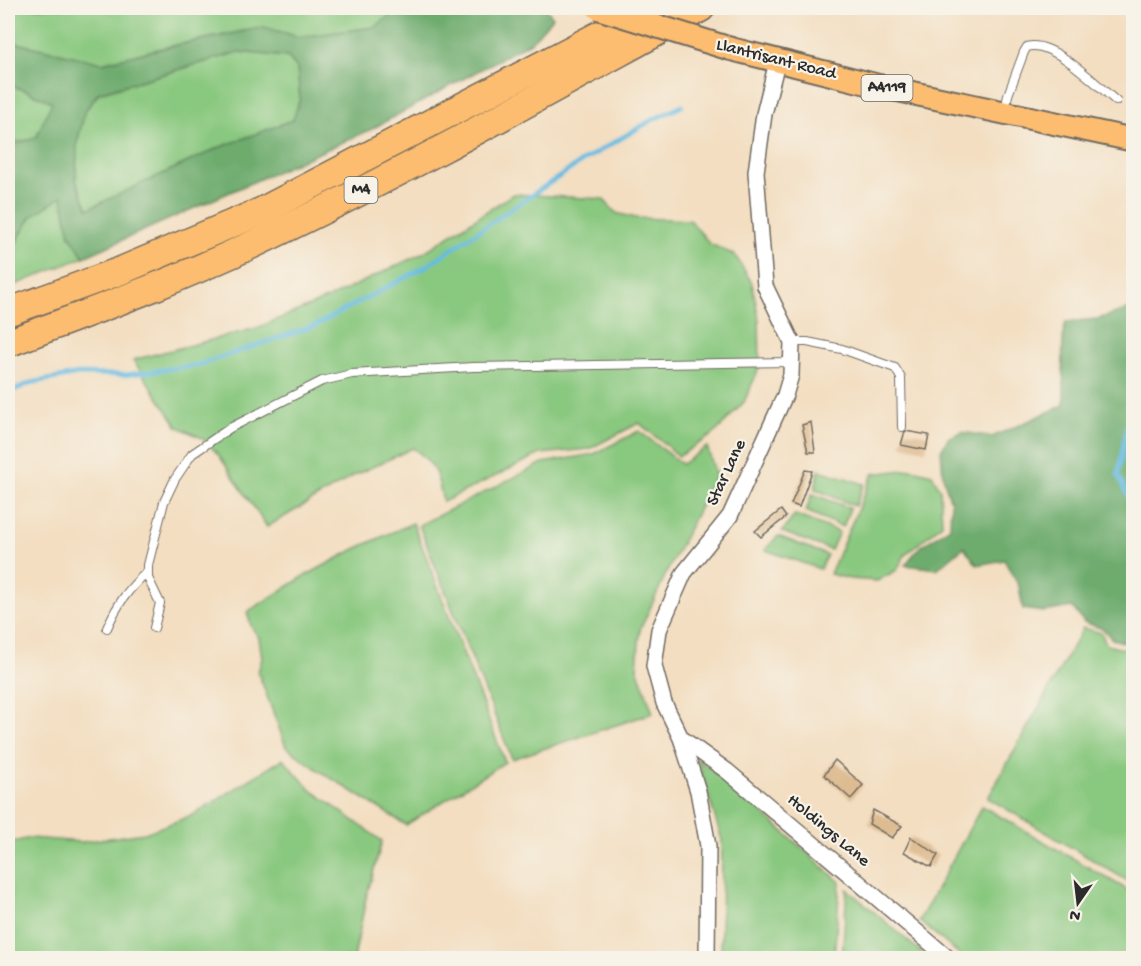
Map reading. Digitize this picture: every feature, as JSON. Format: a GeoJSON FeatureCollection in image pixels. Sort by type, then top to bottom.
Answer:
{"type":"FeatureCollection","features":[{"type":"Feature","properties":{"kind":"highway","name":"M4"},"geometry":{"type":"LineString","coordinates":[[8,312],[120,272],[262,211],[651,8]]}},
{"type":"Feature","properties":{"kind":"highway","name":"M4"},"geometry":{"type":"LineString","coordinates":[[8,343],[135,296],[262,240],[434,154],[701,8]]}},
{"type":"Feature","properties":{"kind":"main road","name":"Llantrisant Road"},"geometry":{"type":"LineString","coordinates":[[598,8],[777,62],[1134,140]]}},
{"type":"Feature","properties":{"kind":"street","name":"Star Lane"},"geometry":{"type":"LineString","coordinates":[[707,958],[708,846],[698,792],[681,738],[664,703],[654,666],[659,630],[684,573],[730,516],[784,395],[792,362],[792,342],[765,286],[756,172],[764,114],[777,62]]}},
{"type":"Feature","properties":{"kind":"street","name":"Holdings Lane"},"geometry":{"type":"LineString","coordinates":[[681,738],[727,771],[948,958]]}},
{"type":"Feature","properties":{"kind":"lane"},"geometry":{"type":"LineString","coordinates":[[1005,113],[1008,95],[1024,52],[1027,47],[1034,45],[1052,51],[1087,75],[1116,101]]}},
{"type":"Feature","properties":{"kind":"lane"},"geometry":{"type":"LineString","coordinates":[[792,342],[807,342],[842,349],[895,368],[901,378],[902,427]]}},
{"type":"Feature","properties":{"kind":"lane"},"geometry":{"type":"LineString","coordinates":[[107,628],[117,605],[132,585],[147,572],[164,502],[175,479],[192,454],[230,428],[322,381],[352,374],[473,367],[792,362]]}},
{"type":"Feature","properties":{"kind":"lane"},"geometry":{"type":"LineString","coordinates":[[147,572],[159,598],[154,628]]}},
{"type":"Feature","properties":{"kind":"green space"},"geometry":{"type":"Polygon","coordinates":[[[8,8],[400,8],[375,27],[299,37],[263,27],[102,63],[8,41],[8,8]]]}},
{"type":"Feature","properties":{"kind":"green space"},"geometry":{"type":"Polygon","coordinates":[[[400,8],[545,8],[553,17],[531,42],[370,130],[84,257],[70,235],[62,196],[31,217],[8,256],[8,125],[16,143],[36,138],[52,102],[8,85],[8,41],[102,63],[264,27],[299,37],[375,27],[400,8]],[[239,52],[98,93],[85,111],[77,143],[76,180],[88,209],[218,148],[293,120],[300,99],[297,68],[288,57],[239,52]]]}},
{"type":"Feature","properties":{"kind":"green space"},"geometry":{"type":"Polygon","coordinates":[[[239,52],[288,57],[297,68],[300,99],[293,120],[218,148],[88,209],[76,180],[77,143],[85,111],[99,93],[239,52]]]}},
{"type":"Feature","properties":{"kind":"green space"},"geometry":{"type":"Polygon","coordinates":[[[8,85],[53,102],[36,138],[16,143],[8,125],[8,85]]]}},
{"type":"Feature","properties":{"kind":"green space"},"geometry":{"type":"Polygon","coordinates":[[[513,194],[603,199],[616,213],[636,218],[690,220],[710,244],[735,255],[752,283],[759,320],[760,366],[744,402],[714,434],[679,456],[639,423],[589,449],[540,454],[443,502],[435,471],[427,460],[413,448],[355,475],[267,527],[218,454],[202,438],[178,427],[133,360],[257,328],[331,297],[423,253],[513,194]]]}},
{"type":"Feature","properties":{"kind":"green space"},"geometry":{"type":"Polygon","coordinates":[[[62,196],[70,235],[84,257],[8,288],[10,251],[31,217],[62,196]]]}},
{"type":"Feature","properties":{"kind":"green space"},"geometry":{"type":"Polygon","coordinates":[[[1133,308],[1133,649],[1131,644],[1112,639],[1103,629],[1084,622],[1072,607],[1044,612],[1023,609],[1019,586],[1004,560],[977,565],[964,547],[937,569],[905,565],[919,548],[950,527],[951,503],[943,476],[941,450],[949,437],[962,432],[992,437],[1064,405],[1063,352],[1066,322],[1097,319],[1133,308]]]}},
{"type":"Feature","properties":{"kind":"green space"},"geometry":{"type":"Polygon","coordinates":[[[639,431],[682,464],[707,447],[716,475],[640,630],[637,668],[653,713],[512,759],[419,525],[543,463],[594,454],[639,431]]]}},
{"type":"Feature","properties":{"kind":"green space"},"geometry":{"type":"Polygon","coordinates":[[[912,469],[932,474],[940,489],[942,524],[905,555],[897,570],[877,581],[850,579],[830,574],[873,474],[912,469]]]}},
{"type":"Feature","properties":{"kind":"green space"},"geometry":{"type":"Polygon","coordinates":[[[819,470],[864,484],[855,506],[815,489],[819,470]]]}},
{"type":"Feature","properties":{"kind":"green space"},"geometry":{"type":"Polygon","coordinates":[[[812,494],[850,508],[843,527],[806,511],[812,494]]]}},
{"type":"Feature","properties":{"kind":"green space"},"geometry":{"type":"Polygon","coordinates":[[[795,515],[839,532],[831,550],[782,532],[795,515]]]}},
{"type":"Feature","properties":{"kind":"green space"},"geometry":{"type":"Polygon","coordinates":[[[413,523],[505,762],[406,825],[318,770],[286,747],[258,672],[262,658],[259,638],[251,626],[247,612],[303,577],[355,549],[413,523]]]}},
{"type":"Feature","properties":{"kind":"green space"},"geometry":{"type":"Polygon","coordinates":[[[778,536],[827,555],[820,569],[765,550],[778,536]]]}},
{"type":"Feature","properties":{"kind":"green space"},"geometry":{"type":"Polygon","coordinates":[[[1083,628],[1101,633],[1107,645],[1127,650],[1133,663],[1133,884],[988,798],[1083,628]]]}},
{"type":"Feature","properties":{"kind":"green space"},"geometry":{"type":"Polygon","coordinates":[[[283,759],[310,789],[382,841],[366,898],[354,958],[8,958],[8,843],[30,838],[82,842],[145,833],[193,815],[283,759]]]}},
{"type":"Feature","properties":{"kind":"green space"},"geometry":{"type":"Polygon","coordinates":[[[697,759],[721,776],[840,882],[834,958],[721,958],[722,840],[697,759]]]}},
{"type":"Feature","properties":{"kind":"green space"},"geometry":{"type":"Polygon","coordinates":[[[982,806],[1133,893],[1133,958],[964,958],[919,921],[982,806]]]}},
{"type":"Feature","properties":{"kind":"green space"},"geometry":{"type":"Polygon","coordinates":[[[847,889],[928,958],[842,958],[847,889]]]}},
{"type":"Feature","properties":{"kind":"building"},"geometry":{"type":"Polygon","coordinates":[[[811,422],[815,452],[808,452],[802,425],[811,422]]]}},
{"type":"Feature","properties":{"kind":"building"},"geometry":{"type":"Polygon","coordinates":[[[905,431],[929,435],[926,450],[901,445],[905,431]]]}},
{"type":"Feature","properties":{"kind":"building"},"geometry":{"type":"Polygon","coordinates":[[[805,470],[812,471],[799,507],[791,504],[805,470]]]}},
{"type":"Feature","properties":{"kind":"building"},"geometry":{"type":"Polygon","coordinates":[[[781,510],[786,517],[761,537],[755,531],[781,510]]]}},
{"type":"Feature","properties":{"kind":"building"},"geometry":{"type":"Polygon","coordinates":[[[835,760],[863,785],[851,799],[824,775],[835,760]]]}},
{"type":"Feature","properties":{"kind":"building"},"geometry":{"type":"Polygon","coordinates":[[[873,810],[902,826],[892,838],[869,824],[873,810]]]}},
{"type":"Feature","properties":{"kind":"building"},"geometry":{"type":"Polygon","coordinates":[[[911,837],[938,855],[931,867],[904,852],[911,837]]]}},
{"type":"Feature","properties":{"kind":"waterway"},"geometry":{"type":"LineString","coordinates":[[1126,8],[1134,27]]}},
{"type":"Feature","properties":{"kind":"waterway"},"geometry":{"type":"LineString","coordinates":[[8,393],[30,383],[79,374],[125,375],[198,365],[314,326],[425,267],[584,160],[652,120],[682,106]]}},
{"type":"Feature","properties":{"kind":"waterway"},"geometry":{"type":"LineString","coordinates":[[1134,386],[1118,475],[1134,508]]}}]}
